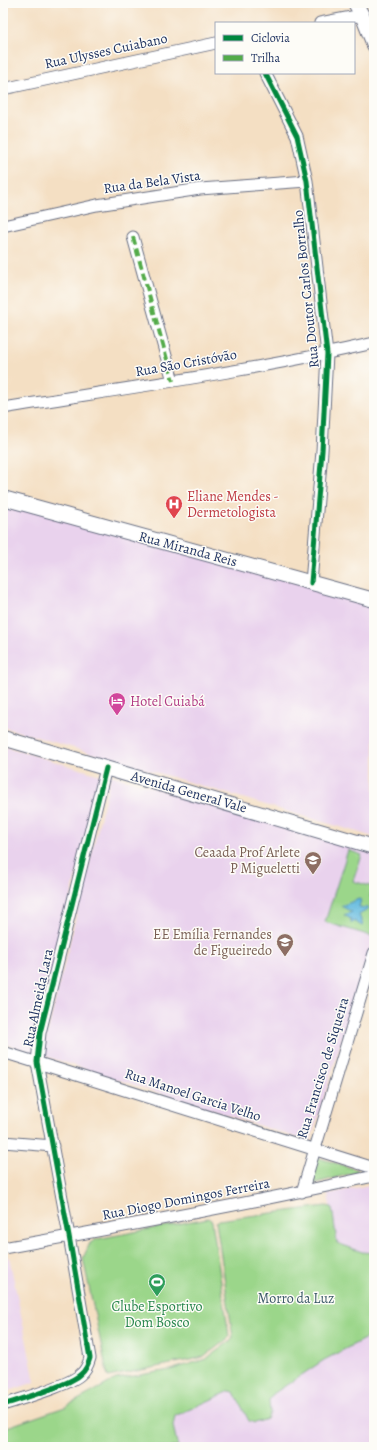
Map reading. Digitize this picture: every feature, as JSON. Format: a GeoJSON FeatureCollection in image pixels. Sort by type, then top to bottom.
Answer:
{"type":"FeatureCollection","features":[{"type":"Feature","properties":{"kind":"main road"},"geometry":{"type":"LineString","coordinates":[[355,3],[374,45]]}},
{"type":"Feature","properties":{"kind":"main road","name":"Rua Miranda Reis"},"geometry":{"type":"LineString","coordinates":[[3,498],[374,600]]}},
{"type":"Feature","properties":{"kind":"main road","name":"Avenida General Vale"},"geometry":{"type":"LineString","coordinates":[[3,738],[374,847]]}},
{"type":"Feature","properties":{"kind":"street"},"geometry":{"type":"LineString","coordinates":[[326,22],[362,16]]}},
{"type":"Feature","properties":{"kind":"street","name":"Rua Ulysses Cuiabano"},"geometry":{"type":"LineString","coordinates":[[3,89],[215,43]]}},
{"type":"Feature","properties":{"kind":"street","name":"Rua Doutor Carlos Borralho"},"geometry":{"type":"LineString","coordinates":[[266,74],[297,136],[307,180],[327,354],[322,451],[311,582]]}},
{"type":"Feature","properties":{"kind":"street","name":"Rua da Bela Vista"},"geometry":{"type":"LineString","coordinates":[[3,226],[96,205],[186,192],[307,180]]}},
{"type":"Feature","properties":{"kind":"street"},"geometry":{"type":"LineString","coordinates":[[133,237],[173,381]]}},
{"type":"Feature","properties":{"kind":"street","name":"Rua São Cristóvão"},"geometry":{"type":"LineString","coordinates":[[3,408],[173,381],[327,354],[374,343]]}},
{"type":"Feature","properties":{"kind":"street","name":"Rua Almeida Lara"},"geometry":{"type":"LineString","coordinates":[[3,1405],[75,1379],[81,1375],[88,1365],[90,1358],[37,1062],[40,1033],[106,768]]}},
{"type":"Feature","properties":{"kind":"street","name":"Rua Francisco de Siqueira"},"geometry":{"type":"LineString","coordinates":[[302,1192],[374,953]]}},
{"type":"Feature","properties":{"kind":"street","name":"Rua Manoel Garcia Velho"},"geometry":{"type":"LineString","coordinates":[[3,1052],[374,1168]]}},
{"type":"Feature","properties":{"kind":"street"},"geometry":{"type":"LineString","coordinates":[[3,1142],[53,1146]]}},
{"type":"Feature","properties":{"kind":"street","name":"Rua Diogo Domingos Ferreira"},"geometry":{"type":"LineString","coordinates":[[3,1248],[302,1192],[374,1176]]}},
{"type":"Feature","properties":{"kind":"shaded area"},"geometry":{"type":"Polygon","coordinates":[[[3,500],[374,604],[374,837],[3,727],[3,500]]]}},
{"type":"Feature","properties":{"kind":"shaded area"},"geometry":{"type":"Polygon","coordinates":[[[3,746],[100,775],[34,1053],[3,1043],[3,746]]]}},
{"type":"Feature","properties":{"kind":"shaded area"},"geometry":{"type":"Polygon","coordinates":[[[111,775],[374,854],[374,936],[310,1142],[42,1055],[111,775]]]}},
{"type":"Feature","properties":{"kind":"shaded area"},"geometry":{"type":"Polygon","coordinates":[[[374,1184],[374,1253],[362,1252],[337,1243],[328,1194],[374,1184]]]}},
{"type":"Feature","properties":{"kind":"shaded area"},"geometry":{"type":"Polygon","coordinates":[[[9,1257],[35,1382],[3,1393],[3,1258],[9,1257]]]}},
{"type":"Feature","properties":{"kind":"shaded area"},"geometry":{"type":"Polygon","coordinates":[[[374,1334],[374,1444],[371,1447],[178,1447],[173,1426],[175,1416],[230,1391],[234,1392],[249,1421],[270,1413],[269,1400],[273,1394],[324,1360],[374,1334]]]}},
{"type":"Feature","properties":{"kind":"green space"},"geometry":{"type":"Polygon","coordinates":[[[348,850],[362,855],[353,881],[373,887],[370,897],[374,898],[374,926],[371,936],[325,922],[348,850]]]}},
{"type":"Feature","properties":{"kind":"green space"},"geometry":{"type":"Polygon","coordinates":[[[316,1157],[358,1170],[357,1172],[312,1184],[309,1183],[316,1157]]]}},
{"type":"Feature","properties":{"kind":"green space","name":"Morro da Luz"},"geometry":{"type":"Polygon","coordinates":[[[326,1206],[332,1207],[337,1243],[362,1252],[374,1253],[374,1334],[324,1360],[273,1394],[269,1400],[270,1413],[267,1419],[255,1423],[249,1421],[234,1392],[230,1391],[175,1416],[173,1426],[178,1447],[3,1447],[3,1432],[7,1427],[65,1407],[116,1379],[170,1370],[206,1359],[229,1342],[233,1337],[216,1222],[218,1220],[326,1206]]]}},
{"type":"Feature","properties":{"kind":"green space","name":"Clube Esportivo Dom Bosco"},"geometry":{"type":"Polygon","coordinates":[[[208,1218],[212,1221],[229,1336],[204,1357],[108,1377],[83,1258],[90,1243],[97,1239],[208,1218]]]}},
{"type":"Feature","properties":{"kind":"water"},"geometry":{"type":"Polygon","coordinates":[[[359,899],[361,900],[359,907],[369,909],[359,915],[363,925],[362,926],[354,921],[352,923],[351,919],[344,915],[352,912],[341,906],[359,899]]]}},
{"type":"Feature","properties":{"kind":"marked path"},"geometry":{"type":"LineString","coordinates":[[133,237],[173,381]]}},
{"type":"Feature","properties":{"kind":"cycle path"},"geometry":{"type":"LineString","coordinates":[[266,74],[297,136],[307,181],[327,354],[322,451],[311,583]]}},
{"type":"Feature","properties":{"kind":"cycle path"},"geometry":{"type":"LineString","coordinates":[[3,1405],[67,1383],[86,1369],[90,1358],[37,1062],[40,1033],[106,768]]}},
{"type":"Feature","properties":{"kind":"place","name":"Eliane Mendes - Dermetologista"},"geometry":{"type":"Point","coordinates":[174,519]}},
{"type":"Feature","properties":{"kind":"place","name":"Hotel Cuiabá"},"geometry":{"type":"Point","coordinates":[117,716]}},
{"type":"Feature","properties":{"kind":"place","name":"Ceaada Prof Arlete P Migueletti"},"geometry":{"type":"Point","coordinates":[313,875]}},
{"type":"Feature","properties":{"kind":"place","name":"EE Emília Fernandes de Figueiredo"},"geometry":{"type":"Point","coordinates":[285,957]}},
{"type":"Feature","properties":{"kind":"place","name":"Clube Esportivo Dom Bosco"},"geometry":{"type":"Point","coordinates":[157,1297]}}]}
